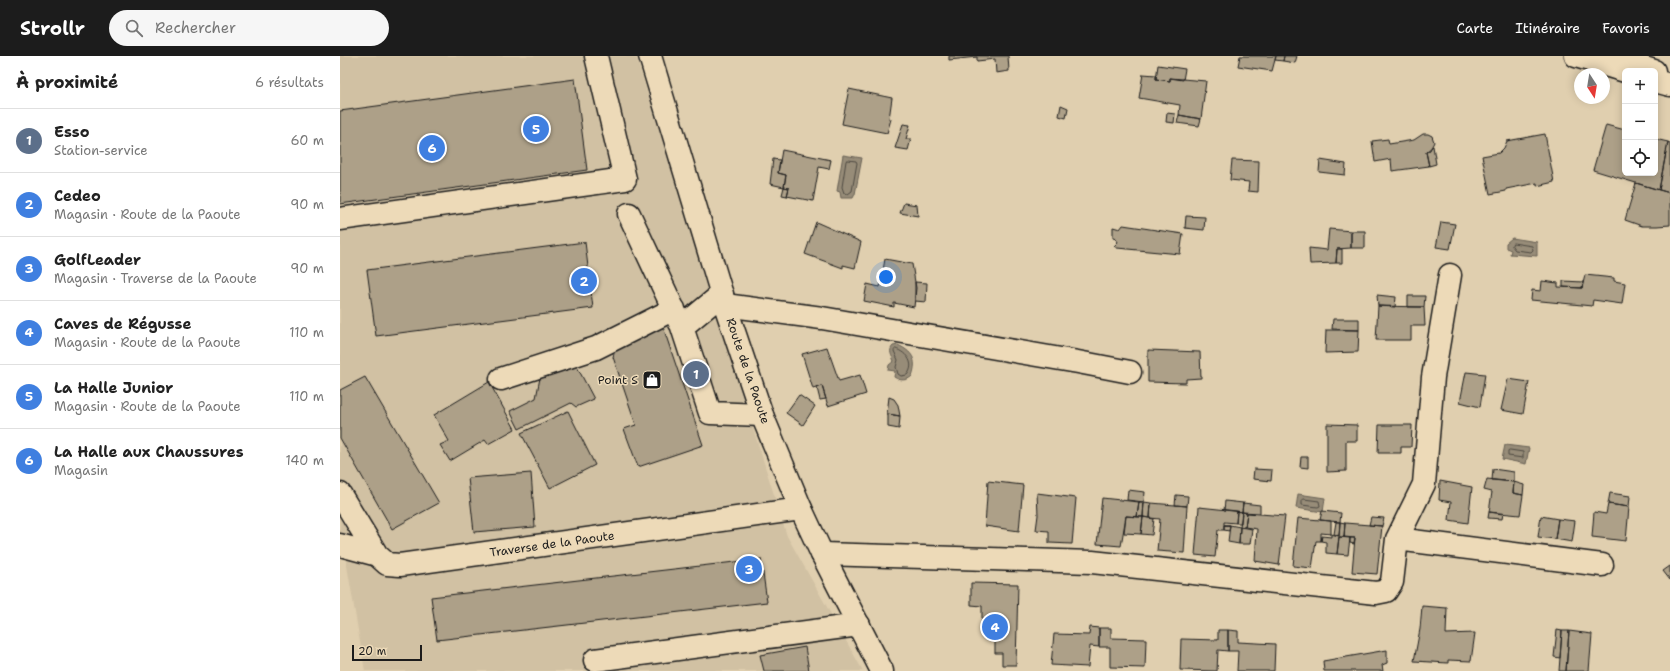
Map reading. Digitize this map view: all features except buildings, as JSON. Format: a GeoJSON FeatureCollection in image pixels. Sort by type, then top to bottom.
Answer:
{"type":"FeatureCollection","features":[{"type":"Feature","properties":{"kind":"street"},"geometry":{"type":"LineString","coordinates":[[340,219],[624,179],[596,56]]}},
{"type":"Feature","properties":{"kind":"street","name":"Route de la Paoute"},"geometry":{"type":"LineString","coordinates":[[650,56],[724,300],[762,415],[800,509],[882,671]]}},
{"type":"Feature","properties":{"kind":"street"},"geometry":{"type":"LineString","coordinates":[[1576,56],[1622,70]]}},
{"type":"Feature","properties":{"kind":"street"},"geometry":{"type":"LineString","coordinates":[[1608,56],[1646,68]]}},
{"type":"Feature","properties":{"kind":"street"},"geometry":{"type":"LineString","coordinates":[[1636,56],[1670,66]]}},
{"type":"Feature","properties":{"kind":"street"},"geometry":{"type":"LineString","coordinates":[[1658,72],[1670,76]]}},
{"type":"Feature","properties":{"kind":"street"},"geometry":{"type":"LineString","coordinates":[[1658,82],[1670,86]]}},
{"type":"Feature","properties":{"kind":"street"},"geometry":{"type":"LineString","coordinates":[[629,214],[678,318],[710,413],[762,415]]}},
{"type":"Feature","properties":{"kind":"street"},"geometry":{"type":"LineString","coordinates":[[822,554],[1092,562],[1376,593],[1386,591],[1392,582],[1397,540],[1424,484],[1433,377],[1450,275]]}},
{"type":"Feature","properties":{"kind":"street"},"geometry":{"type":"LineString","coordinates":[[501,379],[596,348],[724,300],[1130,372]]}},
{"type":"Feature","properties":{"kind":"street","name":"Traverse de la Paoute"},"geometry":{"type":"LineString","coordinates":[[340,494],[377,555],[387,564],[400,565],[800,509]]}},
{"type":"Feature","properties":{"kind":"street"},"geometry":{"type":"LineString","coordinates":[[1397,540],[1602,566]]}},
{"type":"Feature","properties":{"kind":"street"},"geometry":{"type":"LineString","coordinates":[[340,545],[377,555]]}},
{"type":"Feature","properties":{"kind":"street"},"geometry":{"type":"LineString","coordinates":[[595,660],[859,625]]}},
{"type":"Feature","properties":{"kind":"shaded area"},"geometry":{"type":"Polygon","coordinates":[[[340,56],[636,56],[787,536],[863,671],[365,671],[345,554],[340,547],[340,56]]]}},
{"type":"Feature","properties":{"kind":"water"},"geometry":{"type":"Polygon","coordinates":[[[843,155],[862,158],[853,198],[841,198],[840,192],[837,191],[843,155]]]}},
{"type":"Feature","properties":{"kind":"water"},"geometry":{"type":"Polygon","coordinates":[[[1512,238],[1537,242],[1537,256],[1510,254],[1511,250],[1506,248],[1506,243],[1512,238]]]}},
{"type":"Feature","properties":{"kind":"water"},"geometry":{"type":"Polygon","coordinates":[[[898,345],[910,353],[914,361],[912,376],[906,380],[901,380],[894,377],[895,371],[888,370],[889,365],[894,361],[891,350],[893,346],[898,345]]]}},
{"type":"Feature","properties":{"kind":"water"},"geometry":{"type":"Polygon","coordinates":[[[1505,445],[1529,448],[1526,464],[1502,459],[1505,445]]]}},
{"type":"Feature","properties":{"kind":"water"},"geometry":{"type":"Polygon","coordinates":[[[1298,494],[1325,498],[1323,512],[1296,508],[1298,494]]]}},
{"type":"Feature","properties":{"kind":"place","name":"La Halle Junior"},"geometry":{"type":"Point","coordinates":[536,129]}},
{"type":"Feature","properties":{"kind":"place","name":"La Halle aux Chaussures"},"geometry":{"type":"Point","coordinates":[432,148]}},
{"type":"Feature","properties":{"kind":"place","name":"Cedeo"},"geometry":{"type":"Point","coordinates":[584,281]}},
{"type":"Feature","properties":{"kind":"place","name":"Esso"},"geometry":{"type":"Point","coordinates":[696,374]}},
{"type":"Feature","properties":{"kind":"place","name":"Point S"},"geometry":{"type":"Point","coordinates":[652,380]}},
{"type":"Feature","properties":{"kind":"place","name":"GolfLeader"},"geometry":{"type":"Point","coordinates":[749,569]}},
{"type":"Feature","properties":{"kind":"place","name":"Caves de Régusse"},"geometry":{"type":"Point","coordinates":[995,627]}}]}
